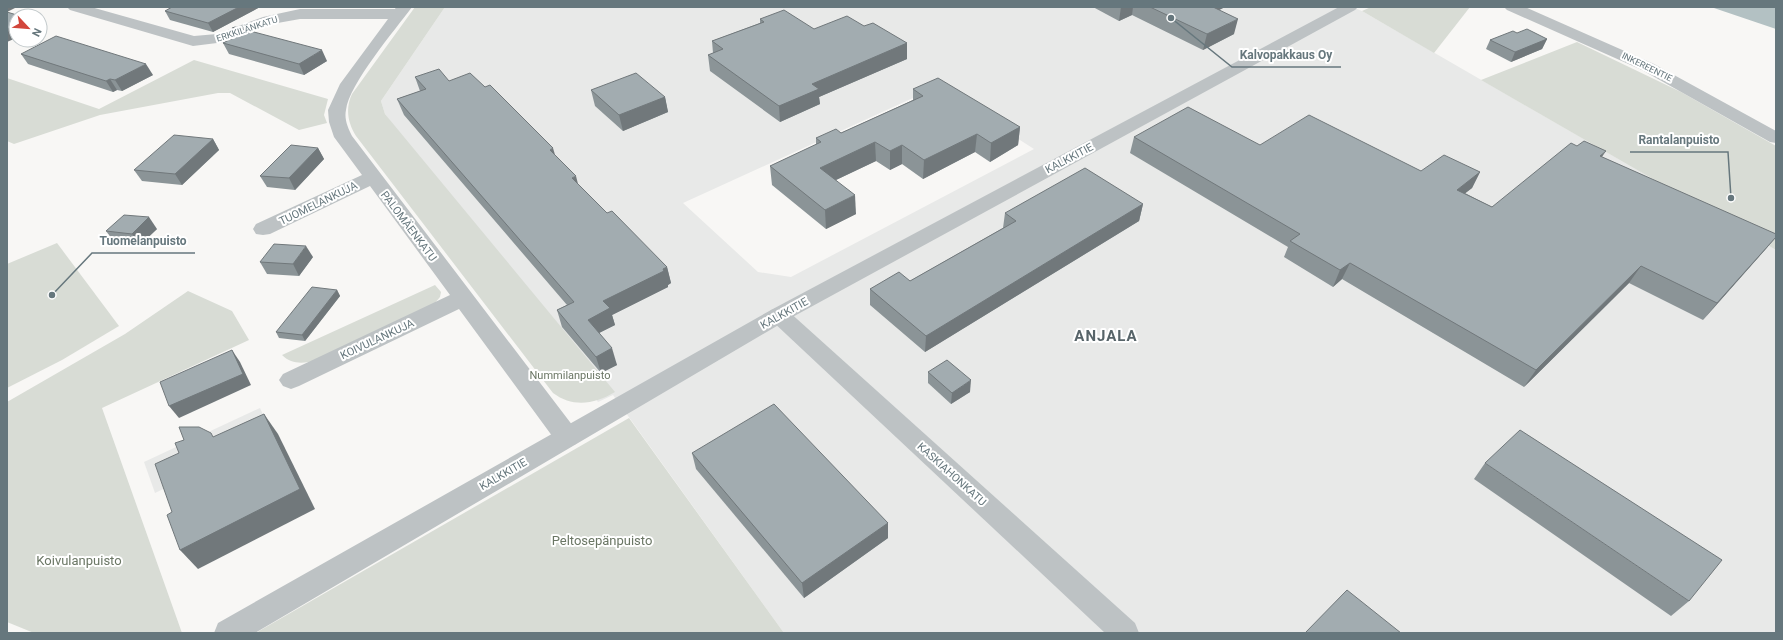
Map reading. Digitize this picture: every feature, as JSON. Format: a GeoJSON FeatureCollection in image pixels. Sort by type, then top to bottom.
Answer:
{"type":"FeatureCollection","features":[{"type":"Feature","properties":{"kind":"street","name":"ERKKILÄNKATU"},"geometry":{"type":"LineString","coordinates":[[75,7],[192,41],[219,39],[268,20],[300,14],[402,11]]}},
{"type":"Feature","properties":{"kind":"street","name":"KALKKITIE"},"geometry":{"type":"LineString","coordinates":[[228,633],[779,315],[1350,7]]}},
{"type":"Feature","properties":{"kind":"street","name":"INKEREENTIE"},"geometry":{"type":"LineString","coordinates":[[1512,7],[1648,67],[1708,98],[1776,138]]}},
{"type":"Feature","properties":{"kind":"street","name":"PALOMÄENKATU"},"geometry":{"type":"LineString","coordinates":[[402,11],[348,84],[336,109],[337,123],[343,137],[567,437]]}},
{"type":"Feature","properties":{"kind":"street","name":"TUOMELANKUJA"},"geometry":{"type":"LineString","coordinates":[[263,229],[373,177]]}},
{"type":"Feature","properties":{"kind":"street","name":"KOIVULANKUJA"},"geometry":{"type":"LineString","coordinates":[[291,380],[463,298]]}},
{"type":"Feature","properties":{"kind":"street","name":"KASKIAHONKATU"},"geometry":{"type":"LineString","coordinates":[[779,315],[1125,633]]}},
{"type":"Feature","properties":{"kind":"shaded area"},"geometry":{"type":"Polygon","coordinates":[[[445,7],[1352,7],[1362,11],[1776,250],[1776,633],[784,633],[613,395],[598,402],[553,347],[385,114],[381,101],[445,7]],[[937,87],[683,203],[758,272],[791,277],[1034,149],[937,87]]]}},
{"type":"Feature","properties":{"kind":"shaded area"},"geometry":{"type":"Polygon","coordinates":[[[1711,7],[1776,8],[1776,29],[1711,7]]]}},
{"type":"Feature","properties":{"kind":"shaded area"},"geometry":{"type":"Polygon","coordinates":[[[260,408],[273,436],[155,493],[144,462],[260,408]]]}},
{"type":"Feature","properties":{"kind":"green space","name":"Nummilanpuisto"},"geometry":{"type":"Polygon","coordinates":[[[415,7],[445,7],[381,101],[385,114],[615,392],[592,402],[584,403],[568,401],[553,393],[353,131],[348,116],[352,94],[415,7]]]}},
{"type":"Feature","properties":{"kind":"green space"},"geometry":{"type":"Polygon","coordinates":[[[1371,7],[1470,7],[1434,53],[1362,11],[1371,7]]]}},
{"type":"Feature","properties":{"kind":"green space"},"geometry":{"type":"Polygon","coordinates":[[[1577,42],[1681,92],[1776,146],[1776,250],[1481,80],[1577,42]]]}},
{"type":"Feature","properties":{"kind":"green space"},"geometry":{"type":"Polygon","coordinates":[[[194,60],[328,99],[324,115],[327,123],[299,130],[230,93],[218,93],[100,115],[14,144],[7,141],[7,78],[99,109],[194,60]]]}},
{"type":"Feature","properties":{"kind":"green space"},"geometry":{"type":"Polygon","coordinates":[[[57,243],[119,326],[62,360],[7,388],[7,264],[57,243]]]}},
{"type":"Feature","properties":{"kind":"green space"},"geometry":{"type":"Polygon","coordinates":[[[435,285],[441,292],[440,297],[434,304],[316,361],[302,363],[294,362],[282,355],[435,285]]]}},
{"type":"Feature","properties":{"kind":"green space","name":"Koivulanpuisto"},"geometry":{"type":"Polygon","coordinates":[[[188,291],[232,311],[249,340],[102,408],[182,633],[34,633],[7,622],[7,402],[125,334],[188,291]]]}},
{"type":"Feature","properties":{"kind":"green space","name":"Peltosepänpuisto"},"geometry":{"type":"Polygon","coordinates":[[[629,418],[784,633],[256,633],[259,631],[629,418]]]}},
{"type":"Feature","properties":{"kind":"building"},"geometry":{"type":"Polygon","coordinates":[[[172,7],[239,7],[208,23],[165,11],[172,7]]]}},
{"type":"Feature","properties":{"kind":"building"},"geometry":{"type":"Polygon","coordinates":[[[1150,7],[1213,7],[1238,19],[1207,34],[1150,7]]]}},
{"type":"Feature","properties":{"kind":"building"},"geometry":{"type":"Polygon","coordinates":[[[784,10],[814,29],[847,16],[864,26],[873,23],[907,43],[812,84],[819,89],[779,106],[708,55],[723,49],[712,41],[764,22],[760,19],[784,10]]]}},
{"type":"Feature","properties":{"kind":"building"},"geometry":{"type":"Polygon","coordinates":[[[7,12],[8,29],[7,29],[7,12]]]}},
{"type":"Feature","properties":{"kind":"building"},"geometry":{"type":"Polygon","coordinates":[[[235,27],[322,50],[299,64],[223,43],[237,36],[232,28],[235,27]]]}},
{"type":"Feature","properties":{"kind":"building"},"geometry":{"type":"Polygon","coordinates":[[[1527,29],[1547,39],[1515,52],[1490,40],[1513,31],[1517,33],[1527,29]]]}},
{"type":"Feature","properties":{"kind":"building"},"geometry":{"type":"Polygon","coordinates":[[[56,36],[146,64],[115,80],[110,79],[106,81],[21,54],[33,48],[48,48],[48,40],[56,36]]]}},
{"type":"Feature","properties":{"kind":"building"},"geometry":{"type":"Polygon","coordinates":[[[439,69],[449,81],[470,73],[485,87],[490,85],[553,148],[550,150],[576,176],[572,178],[607,213],[612,211],[667,267],[663,269],[664,271],[603,301],[610,308],[588,320],[612,348],[596,357],[557,310],[574,302],[397,99],[426,89],[415,77],[439,69]]]}},
{"type":"Feature","properties":{"kind":"building"},"geometry":{"type":"Polygon","coordinates":[[[636,73],[665,97],[619,115],[591,90],[636,73]]]}},
{"type":"Feature","properties":{"kind":"building"},"geometry":{"type":"Polygon","coordinates":[[[938,78],[1020,127],[991,143],[977,134],[924,160],[902,145],[890,151],[875,142],[820,168],[855,195],[825,210],[770,166],[821,142],[816,138],[836,129],[841,133],[923,96],[913,89],[938,78]]]}},
{"type":"Feature","properties":{"kind":"building"},"geometry":{"type":"Polygon","coordinates":[[[1188,107],[1260,145],[1309,115],[1421,171],[1444,155],[1480,172],[1457,190],[1492,207],[1571,143],[1577,146],[1584,141],[1606,151],[1600,156],[1776,234],[1776,237],[1717,303],[1641,266],[1536,370],[1350,263],[1340,270],[1290,241],[1300,234],[1134,137],[1188,107]]]}},
{"type":"Feature","properties":{"kind":"building"},"geometry":{"type":"Polygon","coordinates":[[[174,135],[213,139],[175,174],[134,170],[174,135]]]}},
{"type":"Feature","properties":{"kind":"building"},"geometry":{"type":"Polygon","coordinates":[[[291,145],[318,148],[289,178],[260,176],[291,145]]]}},
{"type":"Feature","properties":{"kind":"building"},"geometry":{"type":"Polygon","coordinates":[[[1085,168],[1143,204],[926,336],[870,289],[899,272],[910,281],[1016,221],[1005,213],[1085,168]]]}},
{"type":"Feature","properties":{"kind":"building"},"geometry":{"type":"Polygon","coordinates":[[[124,215],[149,217],[132,234],[106,231],[124,215]]]}},
{"type":"Feature","properties":{"kind":"building"},"geometry":{"type":"Polygon","coordinates":[[[274,244],[306,246],[293,264],[260,262],[274,244]]]}},
{"type":"Feature","properties":{"kind":"building"},"geometry":{"type":"Polygon","coordinates":[[[312,287],[337,290],[302,335],[276,332],[312,287]]]}},
{"type":"Feature","properties":{"kind":"building"},"geometry":{"type":"Polygon","coordinates":[[[232,350],[243,374],[169,406],[160,382],[232,350]]]}},
{"type":"Feature","properties":{"kind":"building"},"geometry":{"type":"Polygon","coordinates":[[[947,360],[971,380],[952,393],[928,372],[947,360]]]}},
{"type":"Feature","properties":{"kind":"building"},"geometry":{"type":"Polygon","coordinates":[[[774,404],[888,523],[802,583],[692,453],[774,404]]]}},
{"type":"Feature","properties":{"kind":"building"},"geometry":{"type":"Polygon","coordinates":[[[264,414],[300,489],[180,550],[167,515],[172,512],[155,464],[179,453],[175,443],[184,440],[179,427],[199,427],[211,433],[213,437],[264,414]]]}},
{"type":"Feature","properties":{"kind":"building"},"geometry":{"type":"Polygon","coordinates":[[[1520,430],[1722,560],[1689,601],[1485,463],[1520,430]]]}},
{"type":"Feature","properties":{"kind":"building"},"geometry":{"type":"Polygon","coordinates":[[[1347,590],[1401,633],[1305,633],[1347,590]]]}},
{"type":"Feature","properties":{"kind":"place","name":"Kalvopakkaus Oy"},"geometry":{"type":"Point","coordinates":[1171,18]}},
{"type":"Feature","properties":{"kind":"place","name":"Rantalanpuisto"},"geometry":{"type":"Point","coordinates":[1731,198]}},
{"type":"Feature","properties":{"kind":"place","name":"Tuomelanpuisto"},"geometry":{"type":"Point","coordinates":[52,295]}},
{"type":"Feature","properties":{"kind":"district","name":"ANJALA"},"geometry":{"type":"Point","coordinates":[1106,336]}}]}
